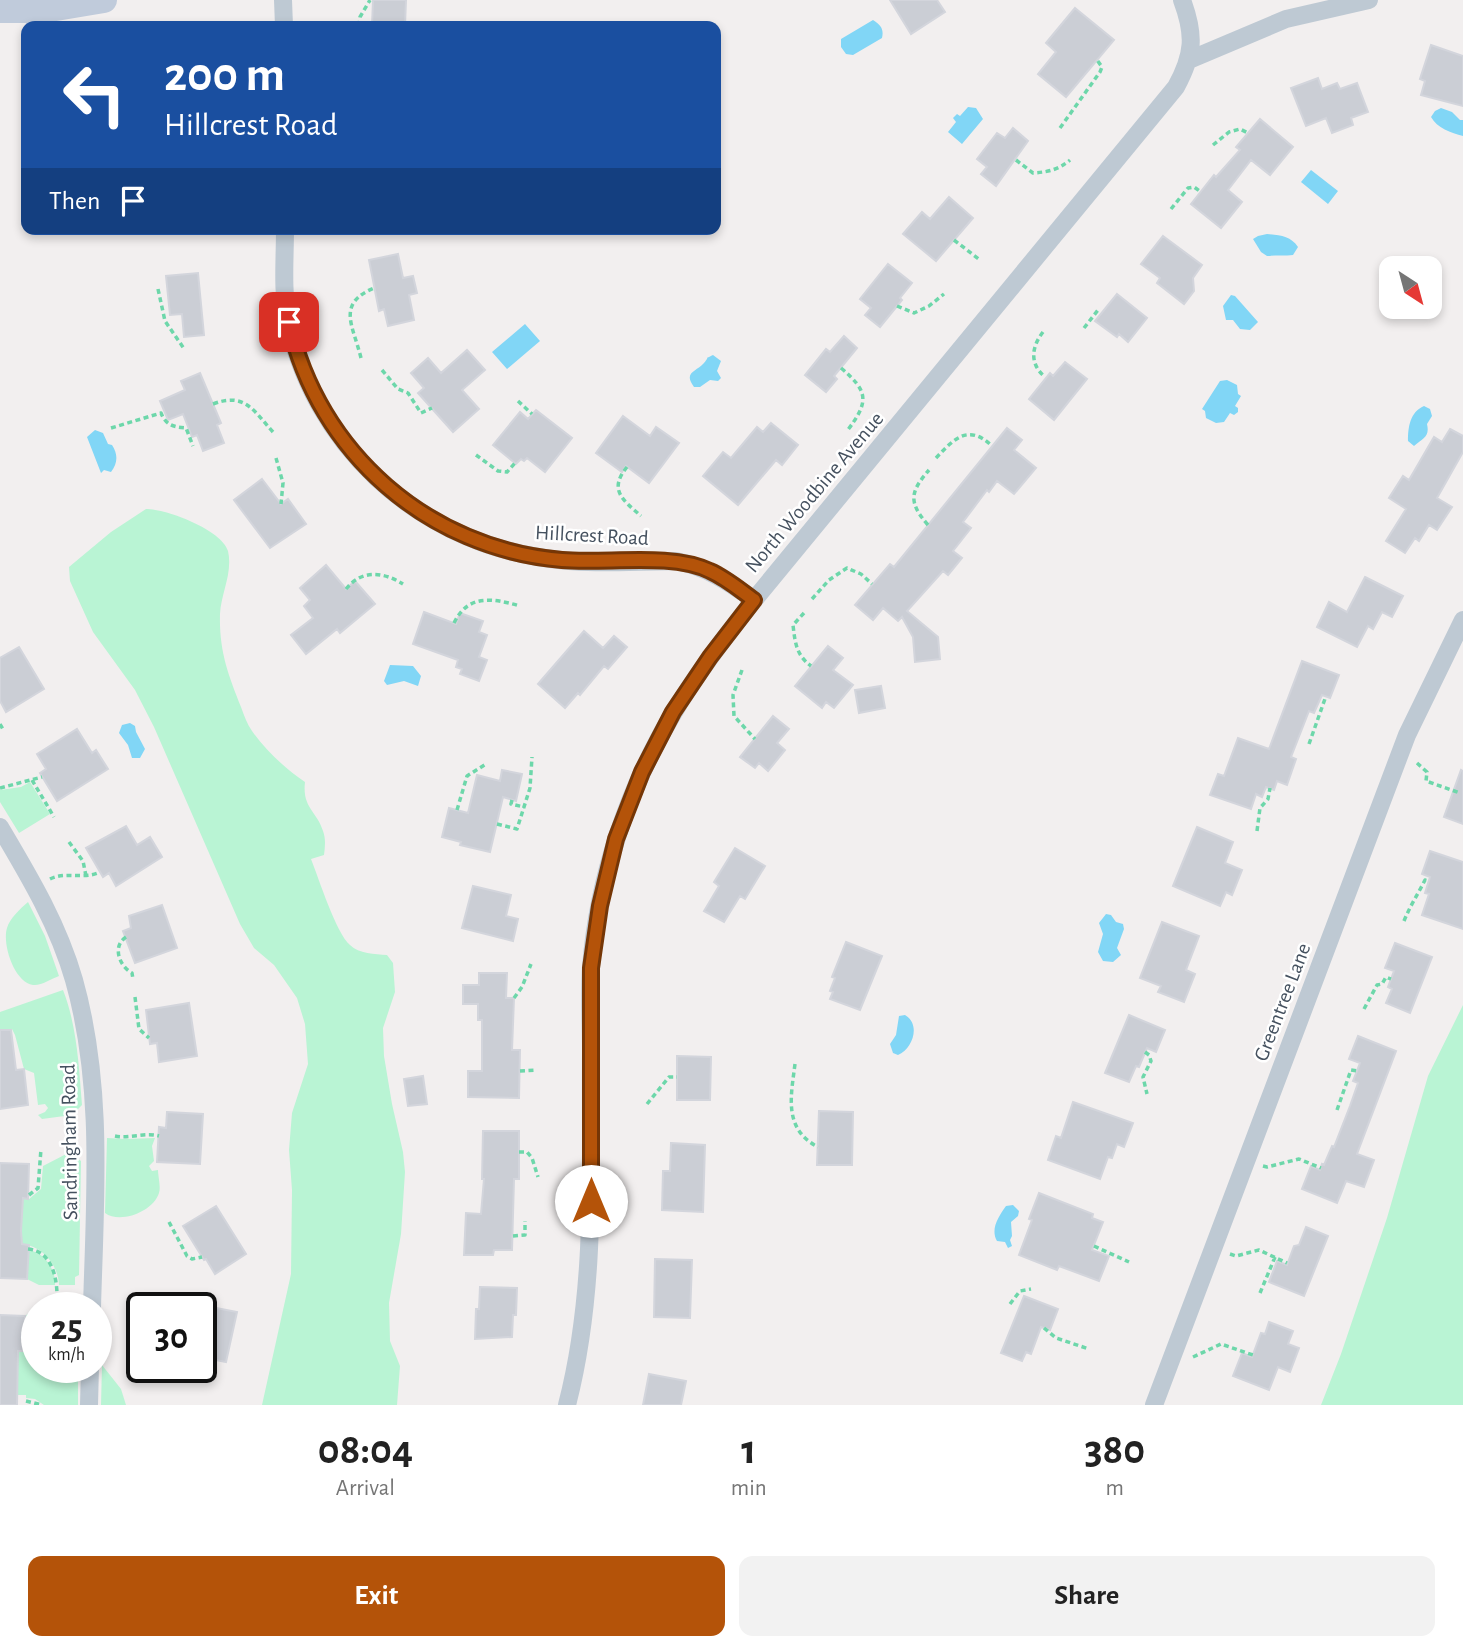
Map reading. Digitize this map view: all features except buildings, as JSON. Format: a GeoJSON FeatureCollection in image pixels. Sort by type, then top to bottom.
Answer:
{"type":"FeatureCollection","features":[{"type":"Feature","properties":{"kind":"main road"},"geometry":{"type":"LineString","coordinates":[[0,10],[44,10],[104,0]]}},
{"type":"Feature","properties":{"kind":"street"},"geometry":{"type":"LineString","coordinates":[[282,0],[284,21]]}},
{"type":"Feature","properties":{"kind":"street","name":"North Woodbine Avenue"},"geometry":{"type":"LineString","coordinates":[[567,1405],[584,1316],[592,1236],[591,968],[600,906],[616,839],[642,772],[673,712],[710,657],[754,600],[1176,86],[1189,60],[1191,38],[1182,0]]}},
{"type":"Feature","properties":{"kind":"street"},"geometry":{"type":"LineString","coordinates":[[1189,60],[1286,19],[1369,0]]}},
{"type":"Feature","properties":{"kind":"street","name":"Hillcrest Road"},"geometry":{"type":"LineString","coordinates":[[285,235],[288,318],[301,366],[338,435],[373,476],[395,495],[440,525],[487,546],[562,560],[676,561],[694,565],[726,579],[754,600]]}},
{"type":"Feature","properties":{"kind":"street","name":"Greentree Lane"},"geometry":{"type":"LineString","coordinates":[[1154,1405],[1399,756],[1463,620]]}},
{"type":"Feature","properties":{"kind":"street","name":"Sandringham Road"},"geometry":{"type":"LineString","coordinates":[[0,827],[36,887],[74,980],[90,1056],[95,1134],[92,1292]]}},
{"type":"Feature","properties":{"kind":"street"},"geometry":{"type":"LineString","coordinates":[[89,1405],[90,1383]]}},
{"type":"Feature","properties":{"kind":"path"},"geometry":{"type":"LineString","coordinates":[[360,21],[370,0]]}},
{"type":"Feature","properties":{"kind":"path"},"geometry":{"type":"LineString","coordinates":[[1060,128],[1101,72],[1102,67],[1097,60]]}},
{"type":"Feature","properties":{"kind":"path"},"geometry":{"type":"LineString","coordinates":[[1213,145],[1229,132],[1240,129],[1248,133]]}},
{"type":"Feature","properties":{"kind":"path"},"geometry":{"type":"LineString","coordinates":[[1016,160],[1033,173],[1061,168],[1070,160]]}},
{"type":"Feature","properties":{"kind":"path"},"geometry":{"type":"LineString","coordinates":[[1171,209],[1188,188],[1194,187],[1201,192]]}},
{"type":"Feature","properties":{"kind":"path"},"geometry":{"type":"LineString","coordinates":[[954,240],[980,260]]}},
{"type":"Feature","properties":{"kind":"path"},"geometry":{"type":"LineString","coordinates":[[361,358],[350,314],[352,301],[359,294],[374,288]]}},
{"type":"Feature","properties":{"kind":"path"},"geometry":{"type":"LineString","coordinates":[[158,289],[165,321],[185,351]]}},
{"type":"Feature","properties":{"kind":"path"},"geometry":{"type":"LineString","coordinates":[[897,306],[914,313],[929,306],[944,294]]}},
{"type":"Feature","properties":{"kind":"path"},"geometry":{"type":"LineString","coordinates":[[1084,328],[1098,310]]}},
{"type":"Feature","properties":{"kind":"path"},"geometry":{"type":"LineString","coordinates":[[164,315],[170,315]]}},
{"type":"Feature","properties":{"kind":"path"},"geometry":{"type":"LineString","coordinates":[[1043,331],[1033,352],[1035,365],[1044,376]]}},
{"type":"Feature","properties":{"kind":"path"},"geometry":{"type":"LineString","coordinates":[[841,368],[858,383],[862,392],[863,403],[857,418],[847,431]]}},
{"type":"Feature","properties":{"kind":"path"},"geometry":{"type":"LineString","coordinates":[[382,370],[398,389],[408,393],[421,414],[432,408]]}},
{"type":"Feature","properties":{"kind":"path"},"geometry":{"type":"LineString","coordinates":[[213,404],[227,399],[240,400],[253,410],[272,432]]}},
{"type":"Feature","properties":{"kind":"path"},"geometry":{"type":"LineString","coordinates":[[518,401],[533,414]]}},
{"type":"Feature","properties":{"kind":"path"},"geometry":{"type":"LineString","coordinates":[[111,428],[160,413],[164,421],[173,427],[186,428],[193,446]]}},
{"type":"Feature","properties":{"kind":"path"},"geometry":{"type":"LineString","coordinates":[[936,458],[955,438],[971,434],[986,440],[992,446]]}},
{"type":"Feature","properties":{"kind":"path"},"geometry":{"type":"LineString","coordinates":[[476,455],[498,471],[507,472],[515,463]]}},
{"type":"Feature","properties":{"kind":"path"},"geometry":{"type":"LineString","coordinates":[[276,458],[283,483],[281,504]]}},
{"type":"Feature","properties":{"kind":"path"},"geometry":{"type":"LineString","coordinates":[[627,467],[619,478],[618,491],[624,501],[641,516]]}},
{"type":"Feature","properties":{"kind":"path"},"geometry":{"type":"LineString","coordinates":[[928,525],[917,512],[913,497],[916,485],[929,470]]}},
{"type":"Feature","properties":{"kind":"path"},"geometry":{"type":"LineString","coordinates":[[812,599],[829,580],[847,568],[861,574],[872,584]]}},
{"type":"Feature","properties":{"kind":"path"},"geometry":{"type":"LineString","coordinates":[[346,589],[353,580],[363,574],[376,574],[395,579],[402,584]]}},
{"type":"Feature","properties":{"kind":"path"},"geometry":{"type":"LineString","coordinates":[[454,623],[461,610],[473,602],[490,600],[520,606]]}},
{"type":"Feature","properties":{"kind":"path"},"geometry":{"type":"LineString","coordinates":[[804,613],[793,625],[795,646],[803,661],[811,666]]}},
{"type":"Feature","properties":{"kind":"path"},"geometry":{"type":"LineString","coordinates":[[742,670],[733,695],[734,716],[755,739]]}},
{"type":"Feature","properties":{"kind":"path"},"geometry":{"type":"LineString","coordinates":[[1309,744],[1326,696]]}},
{"type":"Feature","properties":{"kind":"path"},"geometry":{"type":"LineString","coordinates":[[0,724],[4,731]]}},
{"type":"Feature","properties":{"kind":"path"},"geometry":{"type":"LineString","coordinates":[[1399,756],[1418,764],[1427,772],[1426,781],[1460,793]]}},
{"type":"Feature","properties":{"kind":"path"},"geometry":{"type":"LineString","coordinates":[[497,824],[517,829],[530,788],[532,757]]}},
{"type":"Feature","properties":{"kind":"path"},"geometry":{"type":"LineString","coordinates":[[457,810],[467,776],[486,764]]}},
{"type":"Feature","properties":{"kind":"path"},"geometry":{"type":"LineString","coordinates":[[0,788],[42,777]]}},
{"type":"Feature","properties":{"kind":"path"},"geometry":{"type":"LineString","coordinates":[[32,780],[54,817]]}},
{"type":"Feature","properties":{"kind":"path"},"geometry":{"type":"LineString","coordinates":[[1257,831],[1261,808],[1268,799],[1270,788]]}},
{"type":"Feature","properties":{"kind":"path"},"geometry":{"type":"LineString","coordinates":[[512,800],[511,804],[524,807]]}},
{"type":"Feature","properties":{"kind":"path"},"geometry":{"type":"LineString","coordinates":[[69,842],[83,861],[86,876]]}},
{"type":"Feature","properties":{"kind":"path"},"geometry":{"type":"LineString","coordinates":[[36,887],[60,875],[86,876],[100,872]]}},
{"type":"Feature","properties":{"kind":"path"},"geometry":{"type":"LineString","coordinates":[[1404,921],[1412,899],[1425,880],[1429,881]]}},
{"type":"Feature","properties":{"kind":"path"},"geometry":{"type":"LineString","coordinates":[[126,937],[120,941],[118,948],[124,967],[132,973],[133,979]]}},
{"type":"Feature","properties":{"kind":"path"},"geometry":{"type":"LineString","coordinates":[[514,998],[522,988],[531,964]]}},
{"type":"Feature","properties":{"kind":"path"},"geometry":{"type":"LineString","coordinates":[[1364,1009],[1377,985],[1382,984],[1386,977],[1391,979]]}},
{"type":"Feature","properties":{"kind":"path"},"geometry":{"type":"LineString","coordinates":[[135,998],[139,1030],[149,1038]]}},
{"type":"Feature","properties":{"kind":"path"},"geometry":{"type":"LineString","coordinates":[[1145,1052],[1151,1061],[1143,1077],[1147,1094]]}},
{"type":"Feature","properties":{"kind":"path"},"geometry":{"type":"LineString","coordinates":[[795,1064],[789,1105],[800,1135],[818,1147]]}},
{"type":"Feature","properties":{"kind":"path"},"geometry":{"type":"LineString","coordinates":[[520,1071],[537,1070]]}},
{"type":"Feature","properties":{"kind":"path"},"geometry":{"type":"LineString","coordinates":[[1337,1110],[1351,1070],[1357,1071]]}},
{"type":"Feature","properties":{"kind":"path"},"geometry":{"type":"LineString","coordinates":[[647,1104],[669,1077],[677,1077]]}},
{"type":"Feature","properties":{"kind":"path"},"geometry":{"type":"LineString","coordinates":[[95,1134],[122,1138],[159,1136]]}},
{"type":"Feature","properties":{"kind":"path"},"geometry":{"type":"LineString","coordinates":[[29,1195],[38,1188],[41,1149]]}},
{"type":"Feature","properties":{"kind":"path"},"geometry":{"type":"LineString","coordinates":[[519,1152],[527,1152],[532,1158],[538,1177]]}},
{"type":"Feature","properties":{"kind":"path"},"geometry":{"type":"LineString","coordinates":[[1245,1160],[1267,1167],[1299,1159],[1321,1168]]}},
{"type":"Feature","properties":{"kind":"path"},"geometry":{"type":"LineString","coordinates":[[513,1236],[526,1235],[524,1221]]}},
{"type":"Feature","properties":{"kind":"path"},"geometry":{"type":"LineString","coordinates":[[169,1222],[187,1256],[192,1259],[202,1257]]}},
{"type":"Feature","properties":{"kind":"path"},"geometry":{"type":"LineString","coordinates":[[1094,1246],[1129,1262]]}},
{"type":"Feature","properties":{"kind":"path"},"geometry":{"type":"LineString","coordinates":[[1213,1247],[1236,1256],[1259,1250],[1287,1263]]}},
{"type":"Feature","properties":{"kind":"path"},"geometry":{"type":"LineString","coordinates":[[28,1249],[43,1254],[54,1269],[57,1292]]}},
{"type":"Feature","properties":{"kind":"path"},"geometry":{"type":"LineString","coordinates":[[1260,1293],[1275,1257]]}},
{"type":"Feature","properties":{"kind":"path"},"geometry":{"type":"LineString","coordinates":[[1010,1304],[1020,1291],[1031,1289]]}},
{"type":"Feature","properties":{"kind":"path"},"geometry":{"type":"LineString","coordinates":[[1044,1328],[1056,1338],[1089,1349]]}},
{"type":"Feature","properties":{"kind":"path"},"geometry":{"type":"LineString","coordinates":[[1175,1349],[1193,1357],[1221,1344],[1253,1355]]}},
{"type":"Feature","properties":{"kind":"path"},"geometry":{"type":"LineString","coordinates":[[30,1403],[42,1405]]}},
{"type":"Feature","properties":{"kind":"green space"},"geometry":{"type":"Polygon","coordinates":[[[146,509],[193,522],[224,543],[228,551],[229,567],[220,614],[221,639],[228,673],[244,716],[264,746],[305,782],[306,798],[325,840],[324,855],[311,859],[345,939],[358,950],[387,955],[393,963],[395,992],[383,1028],[384,1056],[405,1172],[401,1234],[389,1303],[390,1341],[400,1366],[397,1405],[262,1405],[291,1274],[292,1190],[289,1150],[292,1113],[308,1064],[305,1024],[297,998],[274,965],[254,948],[240,924],[154,727],[135,690],[93,632],[70,581],[69,567],[111,532],[146,509]]]}},
{"type":"Feature","properties":{"kind":"green space"},"geometry":{"type":"Polygon","coordinates":[[[30,782],[50,814],[19,833],[0,802],[0,790],[21,787],[30,782]]]}},
{"type":"Feature","properties":{"kind":"green space"},"geometry":{"type":"Polygon","coordinates":[[[28,902],[45,936],[59,976],[36,985],[26,982],[15,970],[6,943],[8,924],[28,902]]]}},
{"type":"Feature","properties":{"kind":"green space"},"geometry":{"type":"Polygon","coordinates":[[[63,990],[74,1032],[82,1105],[72,1115],[42,1119],[38,1115],[48,1108],[45,1104],[38,1105],[34,1073],[24,1069],[12,1029],[0,1031],[0,1012],[63,990]]]}},
{"type":"Feature","properties":{"kind":"green space"},"geometry":{"type":"Polygon","coordinates":[[[1463,1005],[1463,1405],[1321,1405],[1387,1218],[1428,1076],[1463,1005]]]}},
{"type":"Feature","properties":{"kind":"green space"},"geometry":{"type":"Polygon","coordinates":[[[107,1138],[155,1138],[152,1146],[154,1161],[149,1166],[152,1171],[158,1170],[159,1193],[150,1206],[127,1217],[105,1213],[107,1138]]]}},
{"type":"Feature","properties":{"kind":"green space"},"geometry":{"type":"Polygon","coordinates":[[[74,1150],[81,1151],[82,1155],[77,1158],[81,1161],[79,1275],[75,1277],[75,1285],[59,1285],[56,1270],[48,1257],[36,1248],[22,1244],[22,1232],[0,1231],[23,1198],[29,1199],[41,1189],[43,1166],[74,1150]]]}},
{"type":"Feature","properties":{"kind":"green space"},"geometry":{"type":"Polygon","coordinates":[[[28,1250],[40,1254],[48,1263],[54,1273],[55,1285],[39,1285],[27,1279],[28,1250]]]}},
{"type":"Feature","properties":{"kind":"green space"},"geometry":{"type":"Polygon","coordinates":[[[21,1346],[21,1383],[78,1383],[78,1405],[44,1405],[35,1399],[26,1398],[26,1395],[17,1395],[16,1350],[21,1346]]]}},
{"type":"Feature","properties":{"kind":"green space"},"geometry":{"type":"Polygon","coordinates":[[[112,1378],[121,1389],[126,1405],[101,1405],[102,1383],[112,1383],[112,1378]]]}},
{"type":"Feature","properties":{"kind":"water"},"geometry":{"type":"Polygon","coordinates":[[[873,20],[883,32],[882,38],[853,55],[846,54],[841,47],[841,39],[873,20]]]}},
{"type":"Feature","properties":{"kind":"water"},"geometry":{"type":"Polygon","coordinates":[[[968,107],[976,108],[983,119],[962,144],[948,132],[956,122],[953,118],[957,114],[960,116],[968,107]]]}},
{"type":"Feature","properties":{"kind":"water"},"geometry":{"type":"Polygon","coordinates":[[[1441,108],[1463,120],[1463,136],[1445,130],[1434,121],[1431,117],[1441,108]]]}},
{"type":"Feature","properties":{"kind":"water"},"geometry":{"type":"Polygon","coordinates":[[[1311,170],[1338,191],[1328,204],[1301,182],[1311,170]]]}},
{"type":"Feature","properties":{"kind":"water"},"geometry":{"type":"Polygon","coordinates":[[[1267,234],[1289,238],[1298,247],[1293,255],[1267,256],[1253,239],[1267,234]]]}},
{"type":"Feature","properties":{"kind":"water"},"geometry":{"type":"Polygon","coordinates":[[[1231,295],[1235,296],[1258,322],[1250,330],[1240,329],[1233,320],[1226,320],[1223,306],[1231,295]]]}},
{"type":"Feature","properties":{"kind":"water"},"geometry":{"type":"Polygon","coordinates":[[[525,324],[540,341],[507,369],[492,352],[525,324]]]}},
{"type":"Feature","properties":{"kind":"water"},"geometry":{"type":"Polygon","coordinates":[[[713,355],[721,361],[717,371],[721,378],[694,387],[690,375],[713,355]]]}},
{"type":"Feature","properties":{"kind":"water"},"geometry":{"type":"Polygon","coordinates":[[[1227,380],[1237,385],[1238,394],[1241,396],[1235,406],[1238,412],[1234,415],[1230,413],[1224,422],[1216,423],[1206,418],[1202,409],[1220,381],[1227,380]]]}},
{"type":"Feature","properties":{"kind":"water"},"geometry":{"type":"Polygon","coordinates":[[[1424,406],[1430,409],[1432,416],[1427,424],[1427,435],[1414,446],[1408,441],[1409,425],[1416,412],[1424,406]]]}},
{"type":"Feature","properties":{"kind":"water"},"geometry":{"type":"Polygon","coordinates":[[[95,430],[103,433],[115,452],[116,462],[111,472],[104,470],[101,473],[87,437],[95,430]]]}},
{"type":"Feature","properties":{"kind":"water"},"geometry":{"type":"Polygon","coordinates":[[[390,665],[413,666],[421,676],[418,686],[404,681],[387,685],[384,681],[390,665]]]}},
{"type":"Feature","properties":{"kind":"water"},"geometry":{"type":"Polygon","coordinates":[[[130,723],[135,726],[145,749],[140,758],[132,758],[128,745],[119,733],[122,725],[130,723]]]}},
{"type":"Feature","properties":{"kind":"water"},"geometry":{"type":"Polygon","coordinates":[[[1106,914],[1123,924],[1124,929],[1117,948],[1121,955],[1113,962],[1103,961],[1098,952],[1103,934],[1099,923],[1106,914]]]}},
{"type":"Feature","properties":{"kind":"water"},"geometry":{"type":"Polygon","coordinates":[[[905,1015],[913,1024],[913,1036],[908,1047],[898,1055],[893,1053],[890,1044],[896,1035],[899,1016],[905,1015]]]}},
{"type":"Feature","properties":{"kind":"water"},"geometry":{"type":"Polygon","coordinates":[[[1013,1205],[1019,1211],[1018,1216],[1011,1222],[1012,1246],[1008,1248],[1005,1242],[997,1241],[994,1232],[998,1218],[1006,1206],[1013,1205]]]}},
{"type":"Feature","properties":{"kind":"route"},"geometry":{"type":"LineString","coordinates":[[289,322],[301,366],[338,435],[373,476],[416,511],[487,546],[537,557],[590,562],[676,561],[694,565],[726,579],[754,600],[710,657],[673,712],[642,772],[616,839],[600,906],[591,968],[591,1201]]}}]}
